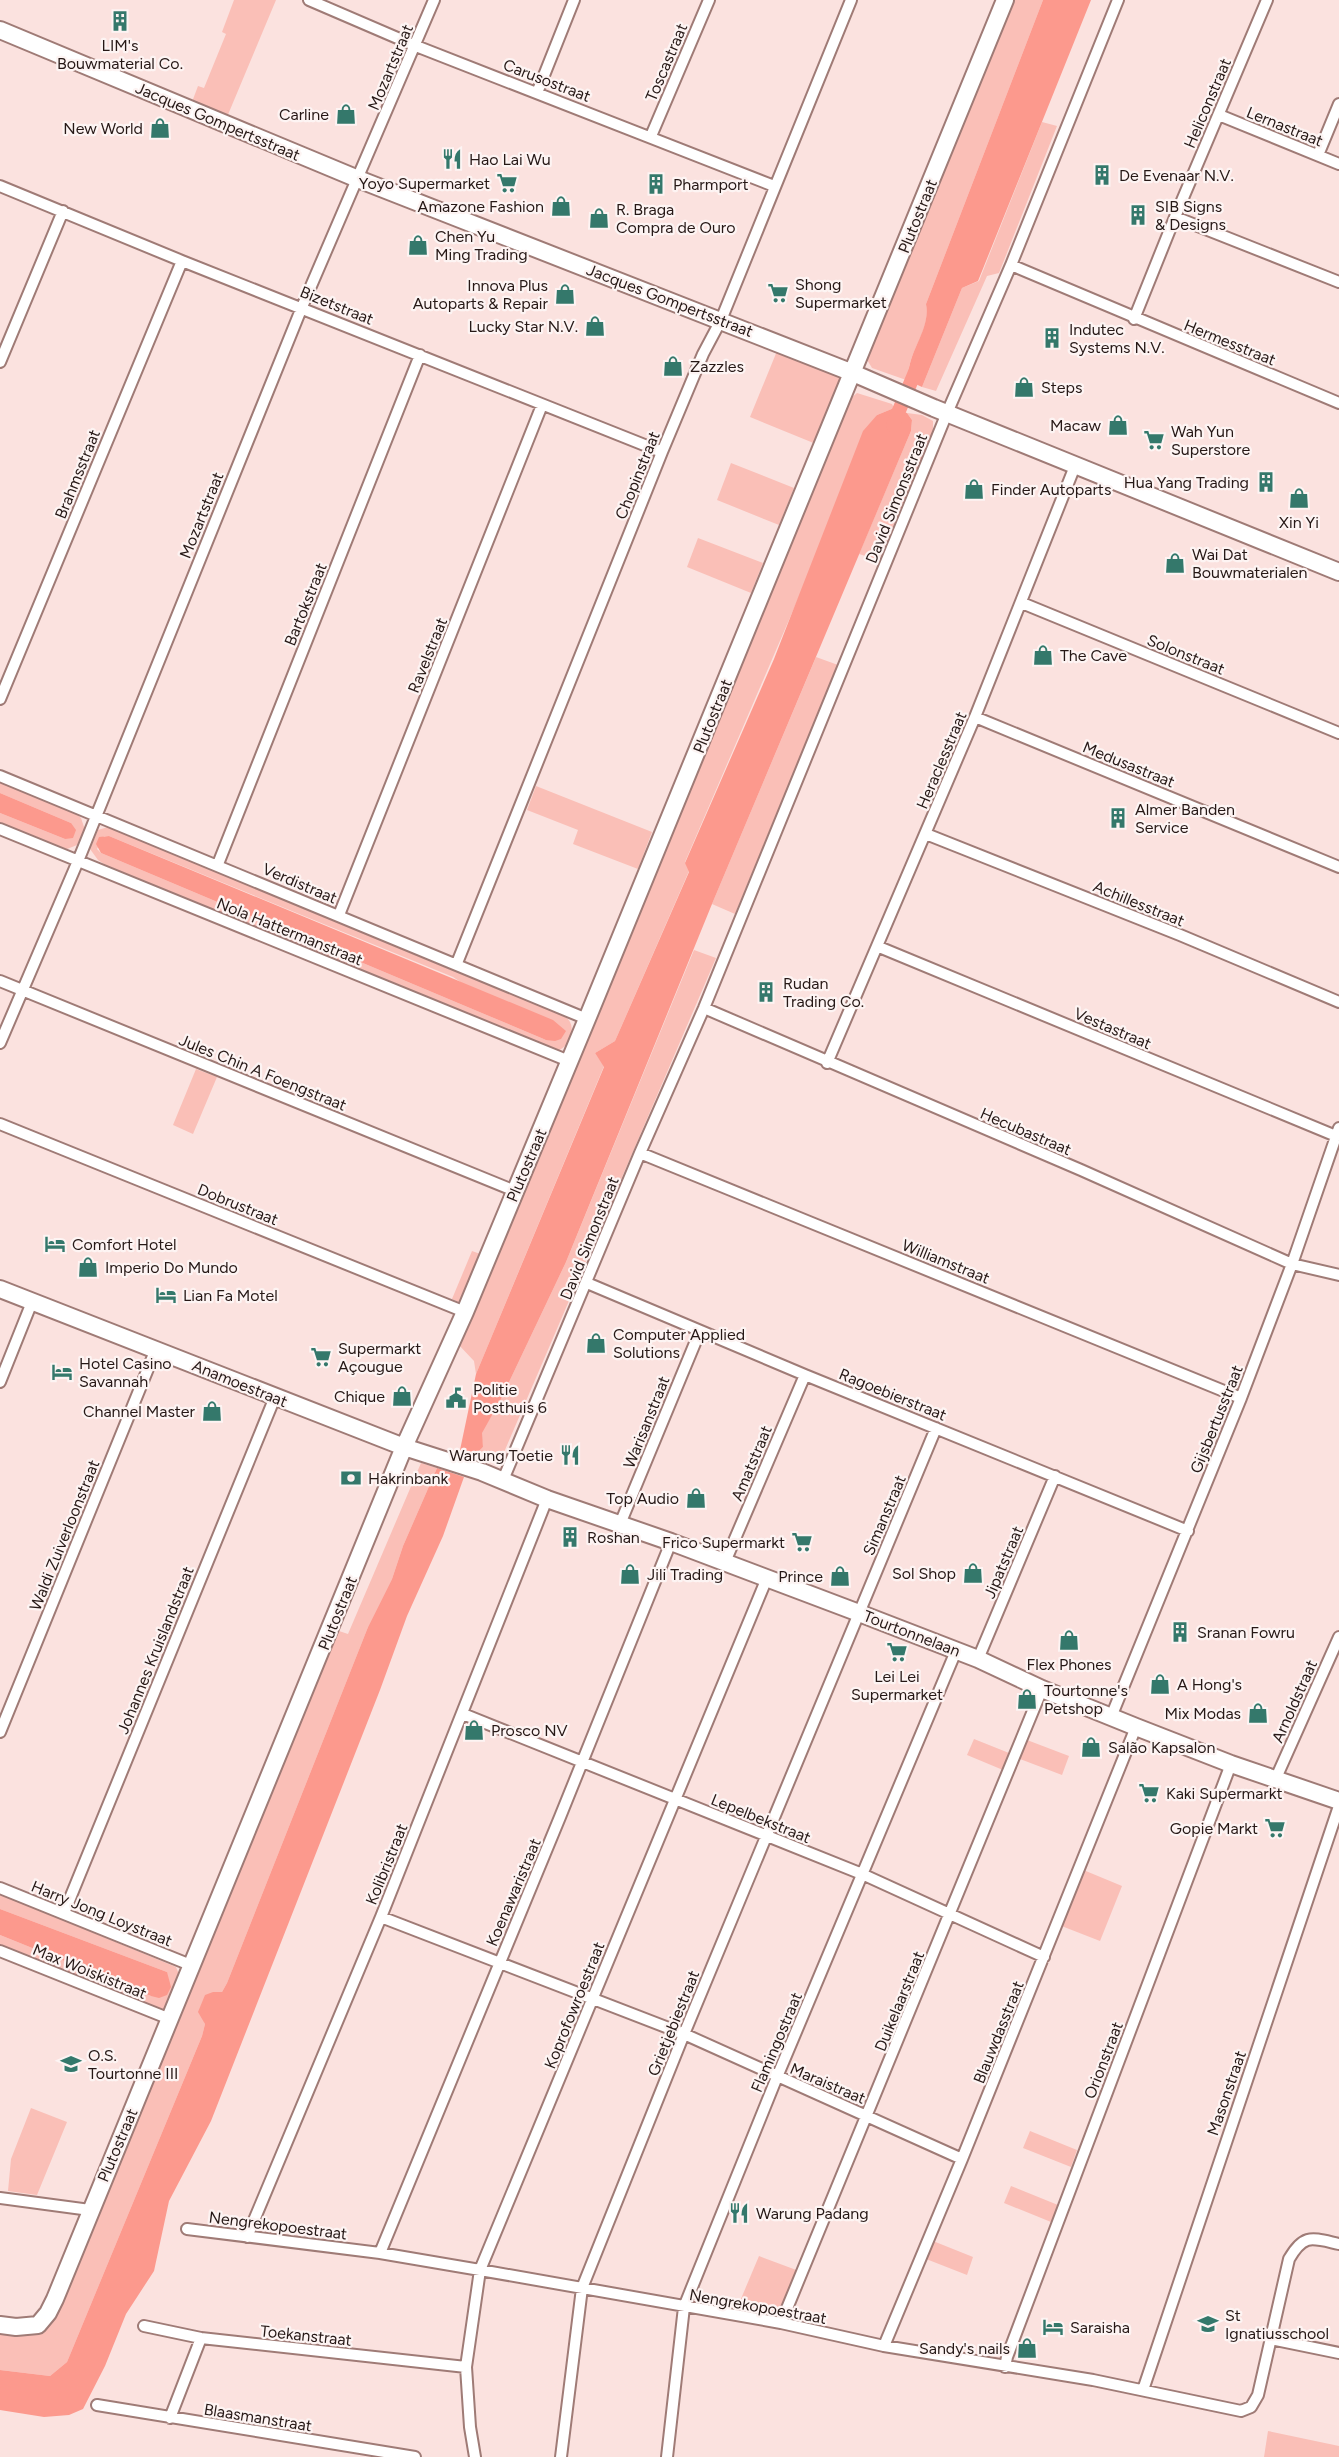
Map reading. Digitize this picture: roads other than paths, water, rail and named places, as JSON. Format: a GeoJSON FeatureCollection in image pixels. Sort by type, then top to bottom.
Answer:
{"type":"FeatureCollection","features":[{"type":"Feature","properties":{"kind":"street","name":"Carusostraat"},"geometry":{"type":"LineString","coordinates":[[309,0],[416,46],[774,186]]}},
{"type":"Feature","properties":{"kind":"street","name":"Mozartstraat"},"geometry":{"type":"LineString","coordinates":[[0,1043],[78,861],[302,307],[434,0]]}},
{"type":"Feature","properties":{"kind":"street"},"geometry":{"type":"LineString","coordinates":[[537,93],[574,0]]}},
{"type":"Feature","properties":{"kind":"street","name":"Toscastraat"},"geometry":{"type":"LineString","coordinates":[[651,136],[710,0]]}},
{"type":"Feature","properties":{"kind":"street","name":"Chopinstraat"},"geometry":{"type":"LineString","coordinates":[[457,963],[662,452],[703,354],[722,320],[774,186],[851,0]]}},
{"type":"Feature","properties":{"kind":"street","name":"Plutostraat"},"geometry":{"type":"LineString","coordinates":[[0,2325],[16,2327],[38,2325],[56,2299],[90,2210],[193,1966],[404,1447],[465,1312],[860,376],[1005,0]]}},
{"type":"Feature","properties":{"kind":"street","name":"David Simonsstraat"},"geometry":{"type":"LineString","coordinates":[[704,1008],[940,410],[1011,265],[1118,0]]}},
{"type":"Feature","properties":{"kind":"street","name":"Heliconstraat"},"geometry":{"type":"LineString","coordinates":[[1134,319],[1267,0]]}},
{"type":"Feature","properties":{"kind":"street","name":"Jacques Gompertsstraat"},"geometry":{"type":"LineString","coordinates":[[0,30],[358,179],[722,320],[1339,572]]}},
{"type":"Feature","properties":{"kind":"street"},"geometry":{"type":"LineString","coordinates":[[1318,155],[1339,104]]}},
{"type":"Feature","properties":{"kind":"street","name":"Lernastraat"},"geometry":{"type":"LineString","coordinates":[[1219,115],[1339,164]]}},
{"type":"Feature","properties":{"kind":"street","name":"Bizetstraat"},"geometry":{"type":"LineString","coordinates":[[0,186],[662,452]]}},
{"type":"Feature","properties":{"kind":"street"},"geometry":{"type":"LineString","coordinates":[[0,362],[63,211]]}},
{"type":"Feature","properties":{"kind":"street"},"geometry":{"type":"LineString","coordinates":[[1175,217],[1339,282]]}},
{"type":"Feature","properties":{"kind":"street","name":"Brahmsstraat"},"geometry":{"type":"LineString","coordinates":[[0,699],[182,261]]}},
{"type":"Feature","properties":{"kind":"street","name":"Hermesstraat"},"geometry":{"type":"LineString","coordinates":[[1011,265],[1134,319],[1338,398]]}},
{"type":"Feature","properties":{"kind":"street","name":"Bartokstraat"},"geometry":{"type":"LineString","coordinates":[[218,864],[420,355]]}},
{"type":"Feature","properties":{"kind":"street","name":"Ravelstraat"},"geometry":{"type":"LineString","coordinates":[[339,915],[542,405]]}},
{"type":"Feature","properties":{"kind":"street","name":"Heraclesstraat"},"geometry":{"type":"LineString","coordinates":[[827,1063],[879,947],[975,717],[1075,466]]}},
{"type":"Feature","properties":{"kind":"street","name":"Solonstraat"},"geometry":{"type":"LineString","coordinates":[[1022,603],[1339,733]]}},
{"type":"Feature","properties":{"kind":"street","name":"Medusastraat"},"geometry":{"type":"LineString","coordinates":[[975,717],[1339,867]]}},
{"type":"Feature","properties":{"kind":"street","name":"Verdistraat"},"geometry":{"type":"LineString","coordinates":[[0,776],[218,864],[587,1019]]}},
{"type":"Feature","properties":{"kind":"street","name":"Nola Hattermanstraat"},"geometry":{"type":"LineString","coordinates":[[0,829],[569,1061]]}},
{"type":"Feature","properties":{"kind":"street","name":"Achillesstraat"},"geometry":{"type":"LineString","coordinates":[[926,834],[1180,935],[1339,1002]]}},
{"type":"Feature","properties":{"kind":"street","name":"Vestastraat"},"geometry":{"type":"LineString","coordinates":[[879,947],[1338,1132]]}},
{"type":"Feature","properties":{"kind":"street","name":"Jules Chin A Foengstraat"},"geometry":{"type":"LineString","coordinates":[[0,981],[515,1191]]}},
{"type":"Feature","properties":{"kind":"street","name":"Hecubastraat"},"geometry":{"type":"LineString","coordinates":[[704,1008],[827,1063],[1081,1170],[1292,1264],[1339,1275]]}},
{"type":"Feature","properties":{"kind":"street","name":"David Simonstraat"},"geometry":{"type":"LineString","coordinates":[[503,1480],[640,1153],[704,1008]]}},
{"type":"Feature","properties":{"kind":"street","name":"Dobrustraat"},"geometry":{"type":"LineString","coordinates":[[0,1124],[465,1312]]}},
{"type":"Feature","properties":{"kind":"street","name":"Gijsbertusstraat"},"geometry":{"type":"LineString","coordinates":[[1111,1717],[1241,1398],[1292,1264],[1338,1132]]}},
{"type":"Feature","properties":{"kind":"street","name":"Williamstraat"},"geometry":{"type":"LineString","coordinates":[[640,1153],[1241,1398]]}},
{"type":"Feature","properties":{"kind":"street","name":"Ragoebierstraat"},"geometry":{"type":"LineString","coordinates":[[587,1283],[805,1375],[1188,1531]]}},
{"type":"Feature","properties":{"kind":"street","name":"Anamoestraat"},"geometry":{"type":"LineString","coordinates":[[0,1289],[404,1447],[482,1472]]}},
{"type":"Feature","properties":{"kind":"street"},"geometry":{"type":"LineString","coordinates":[[0,1382],[32,1302]]}},
{"type":"Feature","properties":{"kind":"street","name":"Warisanstraat"},"geometry":{"type":"LineString","coordinates":[[620,1524],[700,1331]]}},
{"type":"Feature","properties":{"kind":"street","name":"Waldi Zuiverloonstraat"},"geometry":{"type":"LineString","coordinates":[[0,1732],[156,1349]]}},
{"type":"Feature","properties":{"kind":"street","name":"Amatstraat"},"geometry":{"type":"LineString","coordinates":[[726,1562],[805,1375]]}},
{"type":"Feature","properties":{"kind":"street","name":"Johannes Kruislandstraat"},"geometry":{"type":"LineString","coordinates":[[64,1913],[275,1397]]}},
{"type":"Feature","properties":{"kind":"street","name":"Simanstraat"},"geometry":{"type":"LineString","coordinates":[[859,1613],[936,1428]]}},
{"type":"Feature","properties":{"kind":"street","name":"Tourtonnelaan"},"geometry":{"type":"LineString","coordinates":[[482,1472],[548,1499],[726,1562],[978,1659],[1042,1689],[1231,1764],[1339,1801]]}},
{"type":"Feature","properties":{"kind":"street","name":"Jipatstraat"},"geometry":{"type":"LineString","coordinates":[[978,1659],[1055,1476]]}},
{"type":"Feature","properties":{"kind":"street","name":"Kolibristraat"},"geometry":{"type":"LineString","coordinates":[[247,2237],[381,1917],[548,1499]]}},
{"type":"Feature","properties":{"kind":"street","name":"Koenawaristraat"},"geometry":{"type":"LineString","coordinates":[[380,2253],[583,1762],[671,1542]]}},
{"type":"Feature","properties":{"kind":"street","name":"Koprofowroestraat"},"geometry":{"type":"LineString","coordinates":[[475,2457],[469,2416],[466,2367],[480,2270],[767,1578]]}},
{"type":"Feature","properties":{"kind":"street","name":"Grietjebiestraat"},"geometry":{"type":"LineString","coordinates":[[561,2457],[582,2288],[684,2034],[859,1613]]}},
{"type":"Feature","properties":{"kind":"street","name":"Arnoldstraat"},"geometry":{"type":"LineString","coordinates":[[1276,1778],[1339,1637]]}},
{"type":"Feature","properties":{"kind":"street","name":"Flamingostraat"},"geometry":{"type":"LineString","coordinates":[[667,2457],[684,2307],[777,2077],[956,1651]]}},
{"type":"Feature","properties":{"kind":"street","name":"Duikelaarstraat"},"geometry":{"type":"LineString","coordinates":[[781,2323],[1042,1689]]}},
{"type":"Feature","properties":{"kind":"street","name":"Lepelbekstraat"},"geometry":{"type":"LineString","coordinates":[[463,1714],[862,1874],[1044,1957]]}},
{"type":"Feature","properties":{"kind":"street","name":"Blauwdasstraat"},"geometry":{"type":"LineString","coordinates":[[884,2346],[1136,1727]]}},
{"type":"Feature","properties":{"kind":"street","name":"Orionstraat"},"geometry":{"type":"LineString","coordinates":[[1005,2367],[1006,2357],[1231,1764]]}},
{"type":"Feature","properties":{"kind":"street","name":"Masonstraat"},"geometry":{"type":"LineString","coordinates":[[1143,2390],[1339,1806]]}},
{"type":"Feature","properties":{"kind":"street","name":"Harry Jong Loystraat"},"geometry":{"type":"LineString","coordinates":[[0,1888],[193,1966]]}},
{"type":"Feature","properties":{"kind":"street","name":"Maraistraat"},"geometry":{"type":"LineString","coordinates":[[381,1917],[684,2034],[962,2159]]}},
{"type":"Feature","properties":{"kind":"street","name":"Max Woiskistraat"},"geometry":{"type":"LineString","coordinates":[[0,1952],[170,2019]]}},
{"type":"Feature","properties":{"kind":"street"},"geometry":{"type":"LineString","coordinates":[[0,2198],[90,2210]]}},
{"type":"Feature","properties":{"kind":"street","name":"Nengrekopoestraat"},"geometry":{"type":"LineString","coordinates":[[187,2229],[380,2253],[480,2270],[781,2323],[884,2346],[1143,2390],[1241,2411],[1251,2407],[1258,2395],[1271,2338]]}},
{"type":"Feature","properties":{"kind":"street"},"geometry":{"type":"LineString","coordinates":[[1339,2244],[1310,2238],[1298,2243],[1289,2259],[1271,2338],[1339,2353]]}},
{"type":"Feature","properties":{"kind":"street","name":"Toekanstraat"},"geometry":{"type":"LineString","coordinates":[[144,2326],[201,2338],[466,2367]]}},
{"type":"Feature","properties":{"kind":"street"},"geometry":{"type":"LineString","coordinates":[[170,2418],[201,2338]]}},
{"type":"Feature","properties":{"kind":"street","name":"Blaasmanstraat"},"geometry":{"type":"LineString","coordinates":[[97,2404],[170,2418],[415,2457]]}},
{"type":"Feature","properties":{"kind":"waterway"},"geometry":{"type":"LineString","coordinates":[[893,425],[918,365]]}},
{"type":"Feature","properties":{"kind":"place","name":"LIM's Bouwmaterial Co."},"geometry":{"type":"Point","coordinates":[120,21]}},
{"type":"Feature","properties":{"kind":"place","name":"Carline"},"geometry":{"type":"Point","coordinates":[346,114]}},
{"type":"Feature","properties":{"kind":"place","name":"New World"},"geometry":{"type":"Point","coordinates":[160,128]}},
{"type":"Feature","properties":{"kind":"place","name":"Hao Lai Wu"},"geometry":{"type":"Point","coordinates":[452,159]}},
{"type":"Feature","properties":{"kind":"place","name":"De Evenaar N.V."},"geometry":{"type":"Point","coordinates":[1102,175]}},
{"type":"Feature","properties":{"kind":"place","name":"Yoyo Supermarket"},"geometry":{"type":"Point","coordinates":[507,183]}},
{"type":"Feature","properties":{"kind":"place","name":"Pharmport"},"geometry":{"type":"Point","coordinates":[656,184]}},
{"type":"Feature","properties":{"kind":"place","name":"Amazone Fashion"},"geometry":{"type":"Point","coordinates":[561,206]}},
{"type":"Feature","properties":{"kind":"place","name":"SIB Signs & Designs"},"geometry":{"type":"Point","coordinates":[1138,215]}},
{"type":"Feature","properties":{"kind":"place","name":"R. Braga Compra de Ouro"},"geometry":{"type":"Point","coordinates":[599,218]}},
{"type":"Feature","properties":{"kind":"place","name":"Chen Yu Ming Trading"},"geometry":{"type":"Point","coordinates":[418,245]}},
{"type":"Feature","properties":{"kind":"place","name":"Shong Supermarket"},"geometry":{"type":"Point","coordinates":[778,293]}},
{"type":"Feature","properties":{"kind":"place","name":"Innova Plus Autoparts & Repair"},"geometry":{"type":"Point","coordinates":[565,294]}},
{"type":"Feature","properties":{"kind":"place","name":"Lucky Star N.V."},"geometry":{"type":"Point","coordinates":[595,326]}},
{"type":"Feature","properties":{"kind":"place","name":"Indutec Systems N.V."},"geometry":{"type":"Point","coordinates":[1052,338]}},
{"type":"Feature","properties":{"kind":"place","name":"Zazzles"},"geometry":{"type":"Point","coordinates":[673,366]}},
{"type":"Feature","properties":{"kind":"place","name":"Steps"},"geometry":{"type":"Point","coordinates":[1024,387]}},
{"type":"Feature","properties":{"kind":"place","name":"Macaw"},"geometry":{"type":"Point","coordinates":[1118,425]}},
{"type":"Feature","properties":{"kind":"place","name":"Wah Yun Superstore"},"geometry":{"type":"Point","coordinates":[1154,440]}},
{"type":"Feature","properties":{"kind":"place","name":"Hua Yang Trading"},"geometry":{"type":"Point","coordinates":[1266,482]}},
{"type":"Feature","properties":{"kind":"place","name":"Finder Autoparts"},"geometry":{"type":"Point","coordinates":[974,489]}},
{"type":"Feature","properties":{"kind":"place","name":"Xin Yi"},"geometry":{"type":"Point","coordinates":[1299,498]}},
{"type":"Feature","properties":{"kind":"place","name":"Wai Dat Bouwmaterialen"},"geometry":{"type":"Point","coordinates":[1175,563]}},
{"type":"Feature","properties":{"kind":"place","name":"The Cave"},"geometry":{"type":"Point","coordinates":[1043,655]}},
{"type":"Feature","properties":{"kind":"place","name":"Almer Banden Service"},"geometry":{"type":"Point","coordinates":[1118,818]}},
{"type":"Feature","properties":{"kind":"place","name":"Rudan Trading Co."},"geometry":{"type":"Point","coordinates":[766,992]}},
{"type":"Feature","properties":{"kind":"place","name":"Comfort Hotel"},"geometry":{"type":"Point","coordinates":[55,1244]}},
{"type":"Feature","properties":{"kind":"place","name":"Imperio Do Mundo"},"geometry":{"type":"Point","coordinates":[88,1267]}},
{"type":"Feature","properties":{"kind":"place","name":"Lian Fa Motel"},"geometry":{"type":"Point","coordinates":[166,1295]}},
{"type":"Feature","properties":{"kind":"place","name":"Computer Applied Solutions"},"geometry":{"type":"Point","coordinates":[596,1343]}},
{"type":"Feature","properties":{"kind":"place","name":"Supermarkt Açougue"},"geometry":{"type":"Point","coordinates":[321,1357]}},
{"type":"Feature","properties":{"kind":"place","name":"Hotel Casino Savannah"},"geometry":{"type":"Point","coordinates":[62,1372]}},
{"type":"Feature","properties":{"kind":"place","name":"Chique"},"geometry":{"type":"Point","coordinates":[402,1396]}},
{"type":"Feature","properties":{"kind":"place","name":"Politie Posthuis 6"},"geometry":{"type":"Point","coordinates":[456,1398]}},
{"type":"Feature","properties":{"kind":"place","name":"Channel Master"},"geometry":{"type":"Point","coordinates":[212,1411]}},
{"type":"Feature","properties":{"kind":"place","name":"Warung Toetie"},"geometry":{"type":"Point","coordinates":[570,1455]}},
{"type":"Feature","properties":{"kind":"place","name":"Hakrinbank"},"geometry":{"type":"Point","coordinates":[351,1478]}},
{"type":"Feature","properties":{"kind":"place","name":"Top Audio"},"geometry":{"type":"Point","coordinates":[696,1498]}},
{"type":"Feature","properties":{"kind":"place","name":"Roshan"},"geometry":{"type":"Point","coordinates":[570,1537]}},
{"type":"Feature","properties":{"kind":"place","name":"Frico Supermarkt"},"geometry":{"type":"Point","coordinates":[802,1542]}},
{"type":"Feature","properties":{"kind":"place","name":"Sol Shop"},"geometry":{"type":"Point","coordinates":[973,1573]}},
{"type":"Feature","properties":{"kind":"place","name":"Jili Trading"},"geometry":{"type":"Point","coordinates":[630,1574]}},
{"type":"Feature","properties":{"kind":"place","name":"Prince"},"geometry":{"type":"Point","coordinates":[840,1576]}},
{"type":"Feature","properties":{"kind":"place","name":"Sranan Fowru"},"geometry":{"type":"Point","coordinates":[1180,1632]}},
{"type":"Feature","properties":{"kind":"place","name":"Flex Phones"},"geometry":{"type":"Point","coordinates":[1069,1640]}},
{"type":"Feature","properties":{"kind":"place","name":"Lei Lei Supermarket"},"geometry":{"type":"Point","coordinates":[897,1652]}},
{"type":"Feature","properties":{"kind":"place","name":"A Hong's"},"geometry":{"type":"Point","coordinates":[1160,1684]}},
{"type":"Feature","properties":{"kind":"place","name":"Tourtonne's Petshop"},"geometry":{"type":"Point","coordinates":[1027,1699]}},
{"type":"Feature","properties":{"kind":"place","name":"Mix Modas"},"geometry":{"type":"Point","coordinates":[1258,1713]}},
{"type":"Feature","properties":{"kind":"place","name":"Prosco NV"},"geometry":{"type":"Point","coordinates":[474,1730]}},
{"type":"Feature","properties":{"kind":"place","name":"Salão Kapsalon"},"geometry":{"type":"Point","coordinates":[1091,1747]}},
{"type":"Feature","properties":{"kind":"place","name":"Kaki Supermarkt"},"geometry":{"type":"Point","coordinates":[1149,1793]}},
{"type":"Feature","properties":{"kind":"place","name":"Gopie Markt"},"geometry":{"type":"Point","coordinates":[1275,1828]}},
{"type":"Feature","properties":{"kind":"place","name":"O.S. Tourtonne III"},"geometry":{"type":"Point","coordinates":[71,2064]}},
{"type":"Feature","properties":{"kind":"place","name":"Warung Padang"},"geometry":{"type":"Point","coordinates":[739,2213]}},
{"type":"Feature","properties":{"kind":"place","name":"St Ignatiusschool"},"geometry":{"type":"Point","coordinates":[1208,2324]}},
{"type":"Feature","properties":{"kind":"place","name":"Saraisha"},"geometry":{"type":"Point","coordinates":[1053,2327]}},
{"type":"Feature","properties":{"kind":"place","name":"Sandy's nails"},"geometry":{"type":"Point","coordinates":[1027,2348]}}]}
